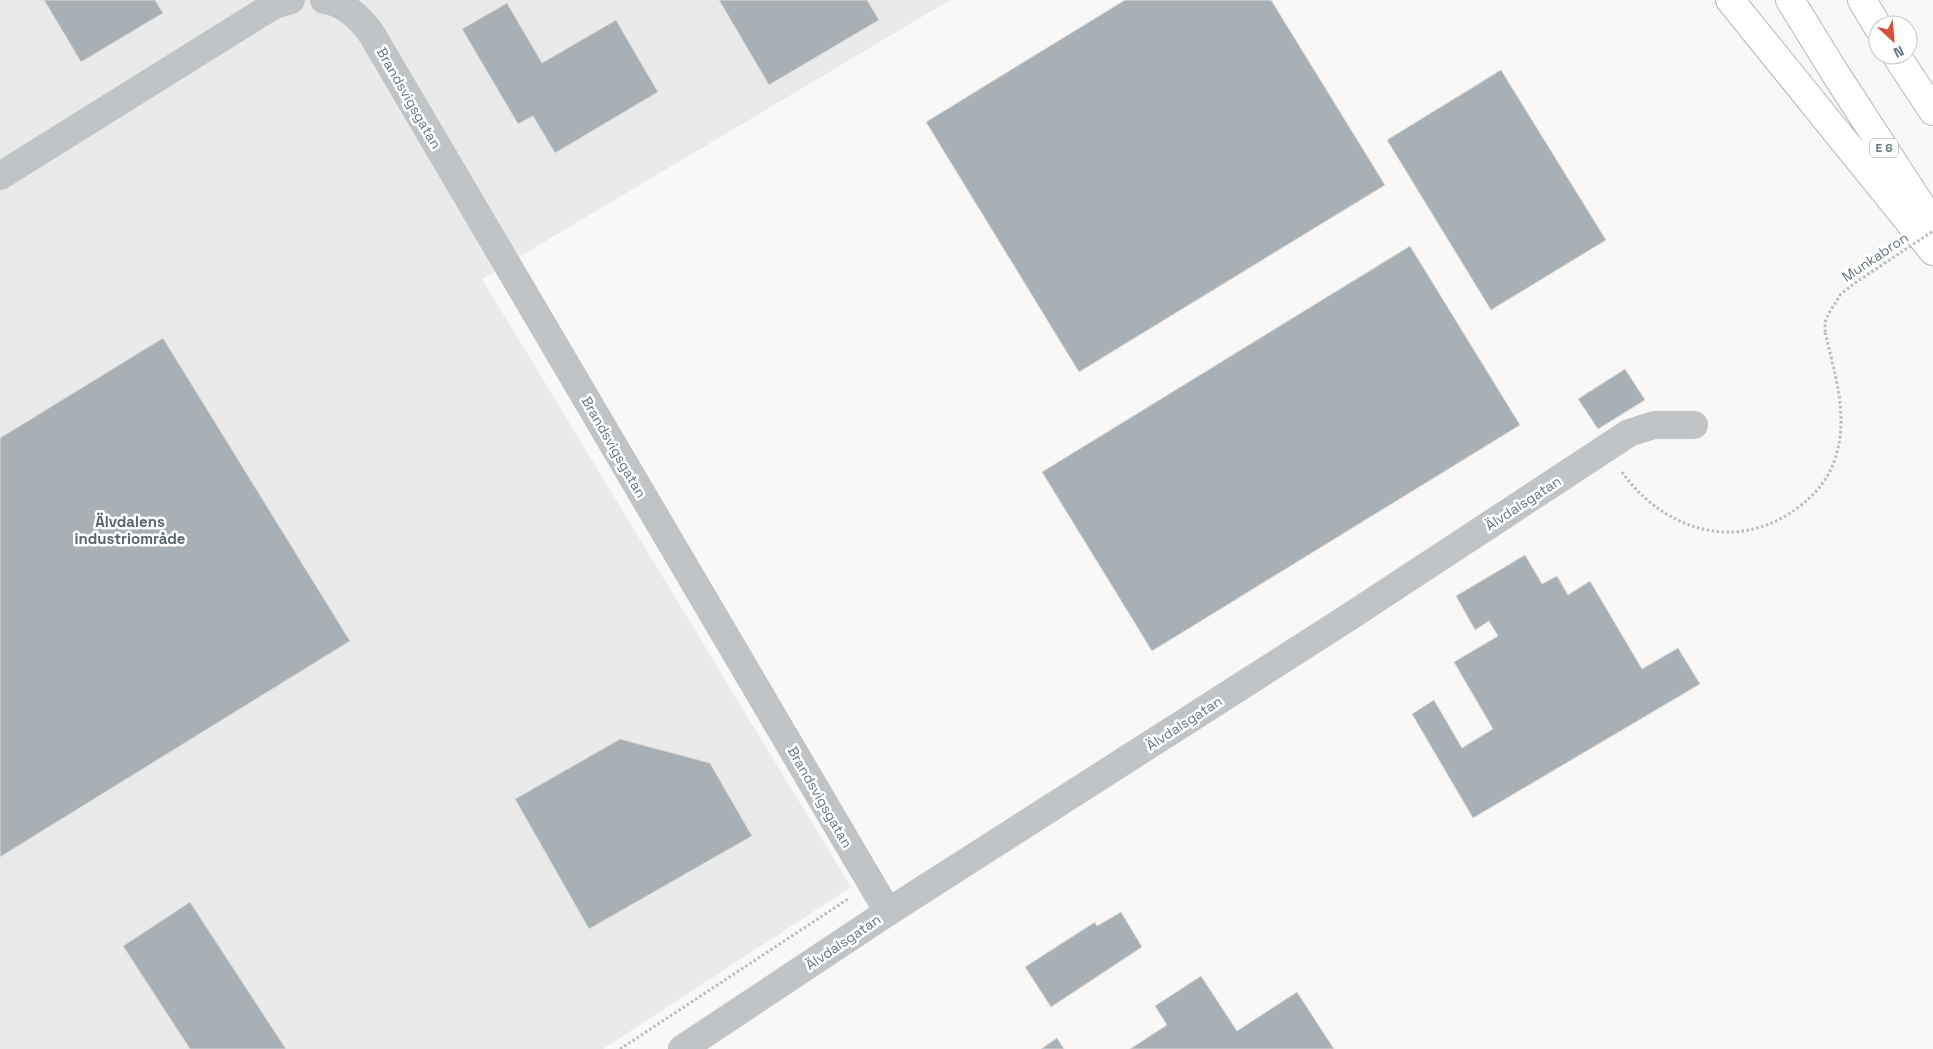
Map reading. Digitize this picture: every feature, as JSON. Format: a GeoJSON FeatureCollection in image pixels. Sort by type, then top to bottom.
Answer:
{"type":"FeatureCollection","features":[{"type":"Feature","properties":{"kind":"highway"},"geometry":{"type":"LineString","coordinates":[[1730,0],[1933,251]]}},
{"type":"Feature","properties":{"kind":"highway","name":"E 6"},"geometry":{"type":"LineString","coordinates":[[1790,0],[1933,224]]}},
{"type":"Feature","properties":{"kind":"highway"},"geometry":{"type":"LineString","coordinates":[[1862,0],[1871,15]]}},
{"type":"Feature","properties":{"kind":"highway"},"geometry":{"type":"LineString","coordinates":[[1903,65],[1933,111]]}},
{"type":"Feature","properties":{"kind":"street"},"geometry":{"type":"LineString","coordinates":[[0,176],[274,5],[291,0]]}},
{"type":"Feature","properties":{"kind":"street","name":"Brandsvigsgatan"},"geometry":{"type":"LineString","coordinates":[[324,0],[338,4],[350,11],[371,33],[888,912]]}},
{"type":"Feature","properties":{"kind":"street","name":"Älvdalsgatan"},"geometry":{"type":"LineString","coordinates":[[682,1049],[888,912],[1346,619],[1629,433],[1640,428],[1673,424],[1694,425]]}},
{"type":"Feature","properties":{"kind":"path","name":"Munkabron"},"geometry":{"type":"LineString","coordinates":[[1606,448],[1628,480],[1648,502],[1669,516],[1700,528],[1736,533],[1774,523],[1804,503],[1819,489],[1828,475],[1837,453],[1841,434],[1841,415],[1825,332],[1825,322],[1829,313],[1841,294],[1933,231]]}},
{"type":"Feature","properties":{"kind":"path"},"geometry":{"type":"LineString","coordinates":[[620,1049],[871,884]]}},
{"type":"Feature","properties":{"kind":"shaded area"},"geometry":{"type":"Polygon","coordinates":[[[0,0],[950,0],[482,279],[851,887],[603,1049],[0,1049],[0,0]]]}},
{"type":"Feature","properties":{"kind":"building"},"geometry":{"type":"Polygon","coordinates":[[[44,0],[155,0],[163,13],[81,62],[44,0]]]}},
{"type":"Feature","properties":{"kind":"building"},"geometry":{"type":"Polygon","coordinates":[[[719,0],[867,0],[879,20],[769,85],[719,0]]]}},
{"type":"Feature","properties":{"kind":"building"},"geometry":{"type":"Polygon","coordinates":[[[1125,0],[1271,0],[1385,185],[1079,372],[926,122],[1125,0]]]}},
{"type":"Feature","properties":{"kind":"building"},"geometry":{"type":"Polygon","coordinates":[[[507,3],[542,63],[616,20],[658,92],[555,153],[533,116],[518,124],[462,29],[507,3]]]}},
{"type":"Feature","properties":{"kind":"building"},"geometry":{"type":"Polygon","coordinates":[[[1501,70],[1606,240],[1491,310],[1387,140],[1501,70]]]}},
{"type":"Feature","properties":{"kind":"building"},"geometry":{"type":"Polygon","coordinates":[[[1410,246],[1520,425],[1152,651],[1042,472],[1410,246]]]}},
{"type":"Feature","properties":{"kind":"building"},"geometry":{"type":"Polygon","coordinates":[[[163,338],[350,641],[0,857],[0,438],[163,338]]]}},
{"type":"Feature","properties":{"kind":"building"},"geometry":{"type":"Polygon","coordinates":[[[1625,369],[1645,400],[1598,429],[1578,399],[1625,369]]]}},
{"type":"Feature","properties":{"kind":"building"},"geometry":{"type":"Polygon","coordinates":[[[1525,555],[1542,584],[1557,576],[1568,595],[1590,581],[1642,669],[1678,648],[1700,684],[1473,818],[1412,714],[1434,700],[1462,748],[1493,729],[1454,662],[1498,636],[1489,621],[1475,630],[1456,596],[1525,555]]]}},
{"type":"Feature","properties":{"kind":"building"},"geometry":{"type":"Polygon","coordinates":[[[620,739],[710,763],[752,836],[589,929],[515,799],[620,739]]]}},
{"type":"Feature","properties":{"kind":"building"},"geometry":{"type":"Polygon","coordinates":[[[190,902],[286,1049],[190,1049],[123,946],[190,902]]]}},
{"type":"Feature","properties":{"kind":"building"},"geometry":{"type":"Polygon","coordinates":[[[1121,912],[1142,947],[1051,1007],[1025,967],[1095,922],[1097,926],[1121,912]]]}},
{"type":"Feature","properties":{"kind":"building"},"geometry":{"type":"Polygon","coordinates":[[[1201,976],[1237,1031],[1297,992],[1334,1049],[1130,1049],[1167,1025],[1155,1006],[1201,976]]]}},
{"type":"Feature","properties":{"kind":"building"},"geometry":{"type":"Polygon","coordinates":[[[1057,1038],[1064,1049],[1041,1049],[1057,1038]]]}},
{"type":"Feature","properties":{"kind":"district","name":"Älvdalens industriområde"},"geometry":{"type":"Point","coordinates":[130,530]}}]}
